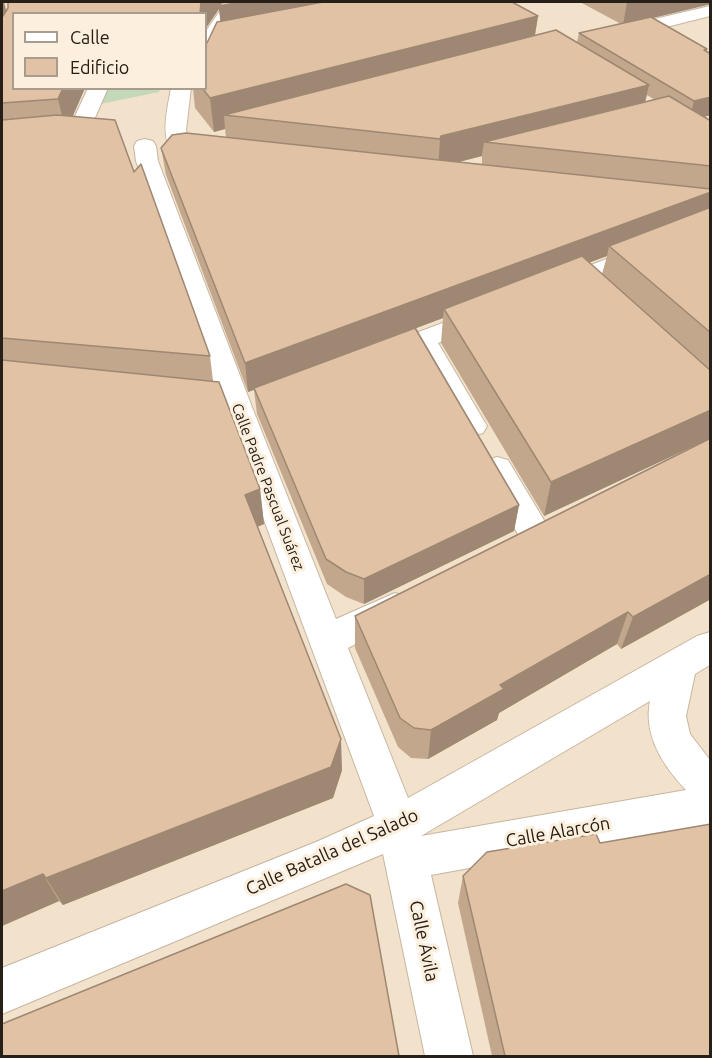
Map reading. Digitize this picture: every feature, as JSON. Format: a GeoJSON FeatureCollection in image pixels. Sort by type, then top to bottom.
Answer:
{"type":"FeatureCollection","features":[{"type":"Feature","properties":{"kind":"street"},"geometry":{"type":"LineString","coordinates":[[207,44],[235,2]]}},
{"type":"Feature","properties":{"kind":"street"},"geometry":{"type":"LineString","coordinates":[[596,38],[711,10]]}},
{"type":"Feature","properties":{"kind":"street"},"geometry":{"type":"LineString","coordinates":[[207,45],[232,42]]}},
{"type":"Feature","properties":{"kind":"street"},"geometry":{"type":"LineString","coordinates":[[74,141],[97,90]]}},
{"type":"Feature","properties":{"kind":"street","name":"Calle Padre Pascual Suárez"},"geometry":{"type":"LineString","coordinates":[[181,90],[175,130],[195,149],[135,145],[147,161],[402,843]]}},
{"type":"Feature","properties":{"kind":"street"},"geometry":{"type":"LineString","coordinates":[[358,364],[581,278],[707,214]]}},
{"type":"Feature","properties":{"kind":"street"},"geometry":{"type":"LineString","coordinates":[[581,278],[605,299]]}},
{"type":"Feature","properties":{"kind":"street"},"geometry":{"type":"LineString","coordinates":[[422,339],[536,536]]}},
{"type":"Feature","properties":{"kind":"street"},"geometry":{"type":"LineString","coordinates":[[504,552],[567,521]]}},
{"type":"Feature","properties":{"kind":"street"},"geometry":{"type":"LineString","coordinates":[[327,641],[419,595]]}},
{"type":"Feature","properties":{"kind":"street","name":"Calle Batalla del Salado"},"geometry":{"type":"LineString","coordinates":[[2,991],[330,857],[402,843],[711,647]]}},
{"type":"Feature","properties":{"kind":"street"},"geometry":{"type":"LineString","coordinates":[[678,666],[667,716],[674,745],[691,768],[711,786]]}},
{"type":"Feature","properties":{"kind":"street","name":"Calle Alarcón"},"geometry":{"type":"LineString","coordinates":[[402,843],[711,805]]}},
{"type":"Feature","properties":{"kind":"street","name":"Calle Ávila"},"geometry":{"type":"LineString","coordinates":[[402,843],[449,1056]]}},
{"type":"Feature","properties":{"kind":"green space"},"geometry":{"type":"Polygon","coordinates":[[[107,90],[160,90],[159,92],[100,104],[107,90]]]}},
{"type":"Feature","properties":{"kind":"building"},"geometry":{"type":"Polygon","coordinates":[[[8,2],[201,2],[200,12],[12,12],[12,90],[62,90],[58,99],[2,103],[2,16],[8,8],[8,2]]]}},
{"type":"Feature","properties":{"kind":"building"},"geometry":{"type":"Polygon","coordinates":[[[222,2],[241,2],[219,6],[222,2]]]}},
{"type":"Feature","properties":{"kind":"building"},"geometry":{"type":"Polygon","coordinates":[[[323,2],[512,2],[538,16],[210,98],[204,90],[207,90],[207,43],[217,22],[323,2]]]}},
{"type":"Feature","properties":{"kind":"building"},"geometry":{"type":"Polygon","coordinates":[[[651,17],[707,49],[704,50],[711,54],[711,97],[694,101],[579,33],[651,17]]]}},
{"type":"Feature","properties":{"kind":"building"},"geometry":{"type":"Polygon","coordinates":[[[556,30],[649,85],[441,136],[440,139],[224,115],[556,30]]]}},
{"type":"Feature","properties":{"kind":"building"},"geometry":{"type":"Polygon","coordinates":[[[669,96],[711,121],[711,166],[484,142],[669,96]]]}},
{"type":"Feature","properties":{"kind":"building"},"geometry":{"type":"Polygon","coordinates":[[[57,115],[115,120],[134,172],[141,164],[210,356],[2,338],[2,120],[57,115]]]}},
{"type":"Feature","properties":{"kind":"building"},"geometry":{"type":"Polygon","coordinates":[[[186,133],[711,189],[711,192],[245,363],[161,148],[172,135],[186,133]]]}},
{"type":"Feature","properties":{"kind":"building"},"geometry":{"type":"Polygon","coordinates":[[[711,207],[711,333],[609,246],[711,207]]]}},
{"type":"Feature","properties":{"kind":"building"},"geometry":{"type":"Polygon","coordinates":[[[582,256],[711,371],[711,410],[551,482],[444,309],[582,256]]]}},
{"type":"Feature","properties":{"kind":"building"},"geometry":{"type":"Polygon","coordinates":[[[415,328],[519,505],[364,579],[346,572],[326,559],[254,388],[415,328]]]}},
{"type":"Feature","properties":{"kind":"building"},"geometry":{"type":"Polygon","coordinates":[[[2,360],[219,382],[260,489],[245,495],[341,739],[331,767],[46,878],[43,874],[2,891],[2,360]]]}},
{"type":"Feature","properties":{"kind":"building"},"geometry":{"type":"Polygon","coordinates":[[[711,438],[711,574],[633,617],[628,612],[500,685],[504,689],[431,730],[414,728],[400,718],[355,616],[711,438]]]}},
{"type":"Feature","properties":{"kind":"building"},"geometry":{"type":"Polygon","coordinates":[[[711,824],[711,1056],[505,1056],[463,876],[487,852],[596,834],[600,843],[711,824]]]}},
{"type":"Feature","properties":{"kind":"building"},"geometry":{"type":"Polygon","coordinates":[[[346,884],[370,895],[399,1056],[2,1056],[2,1024],[346,884]]]}}]}
